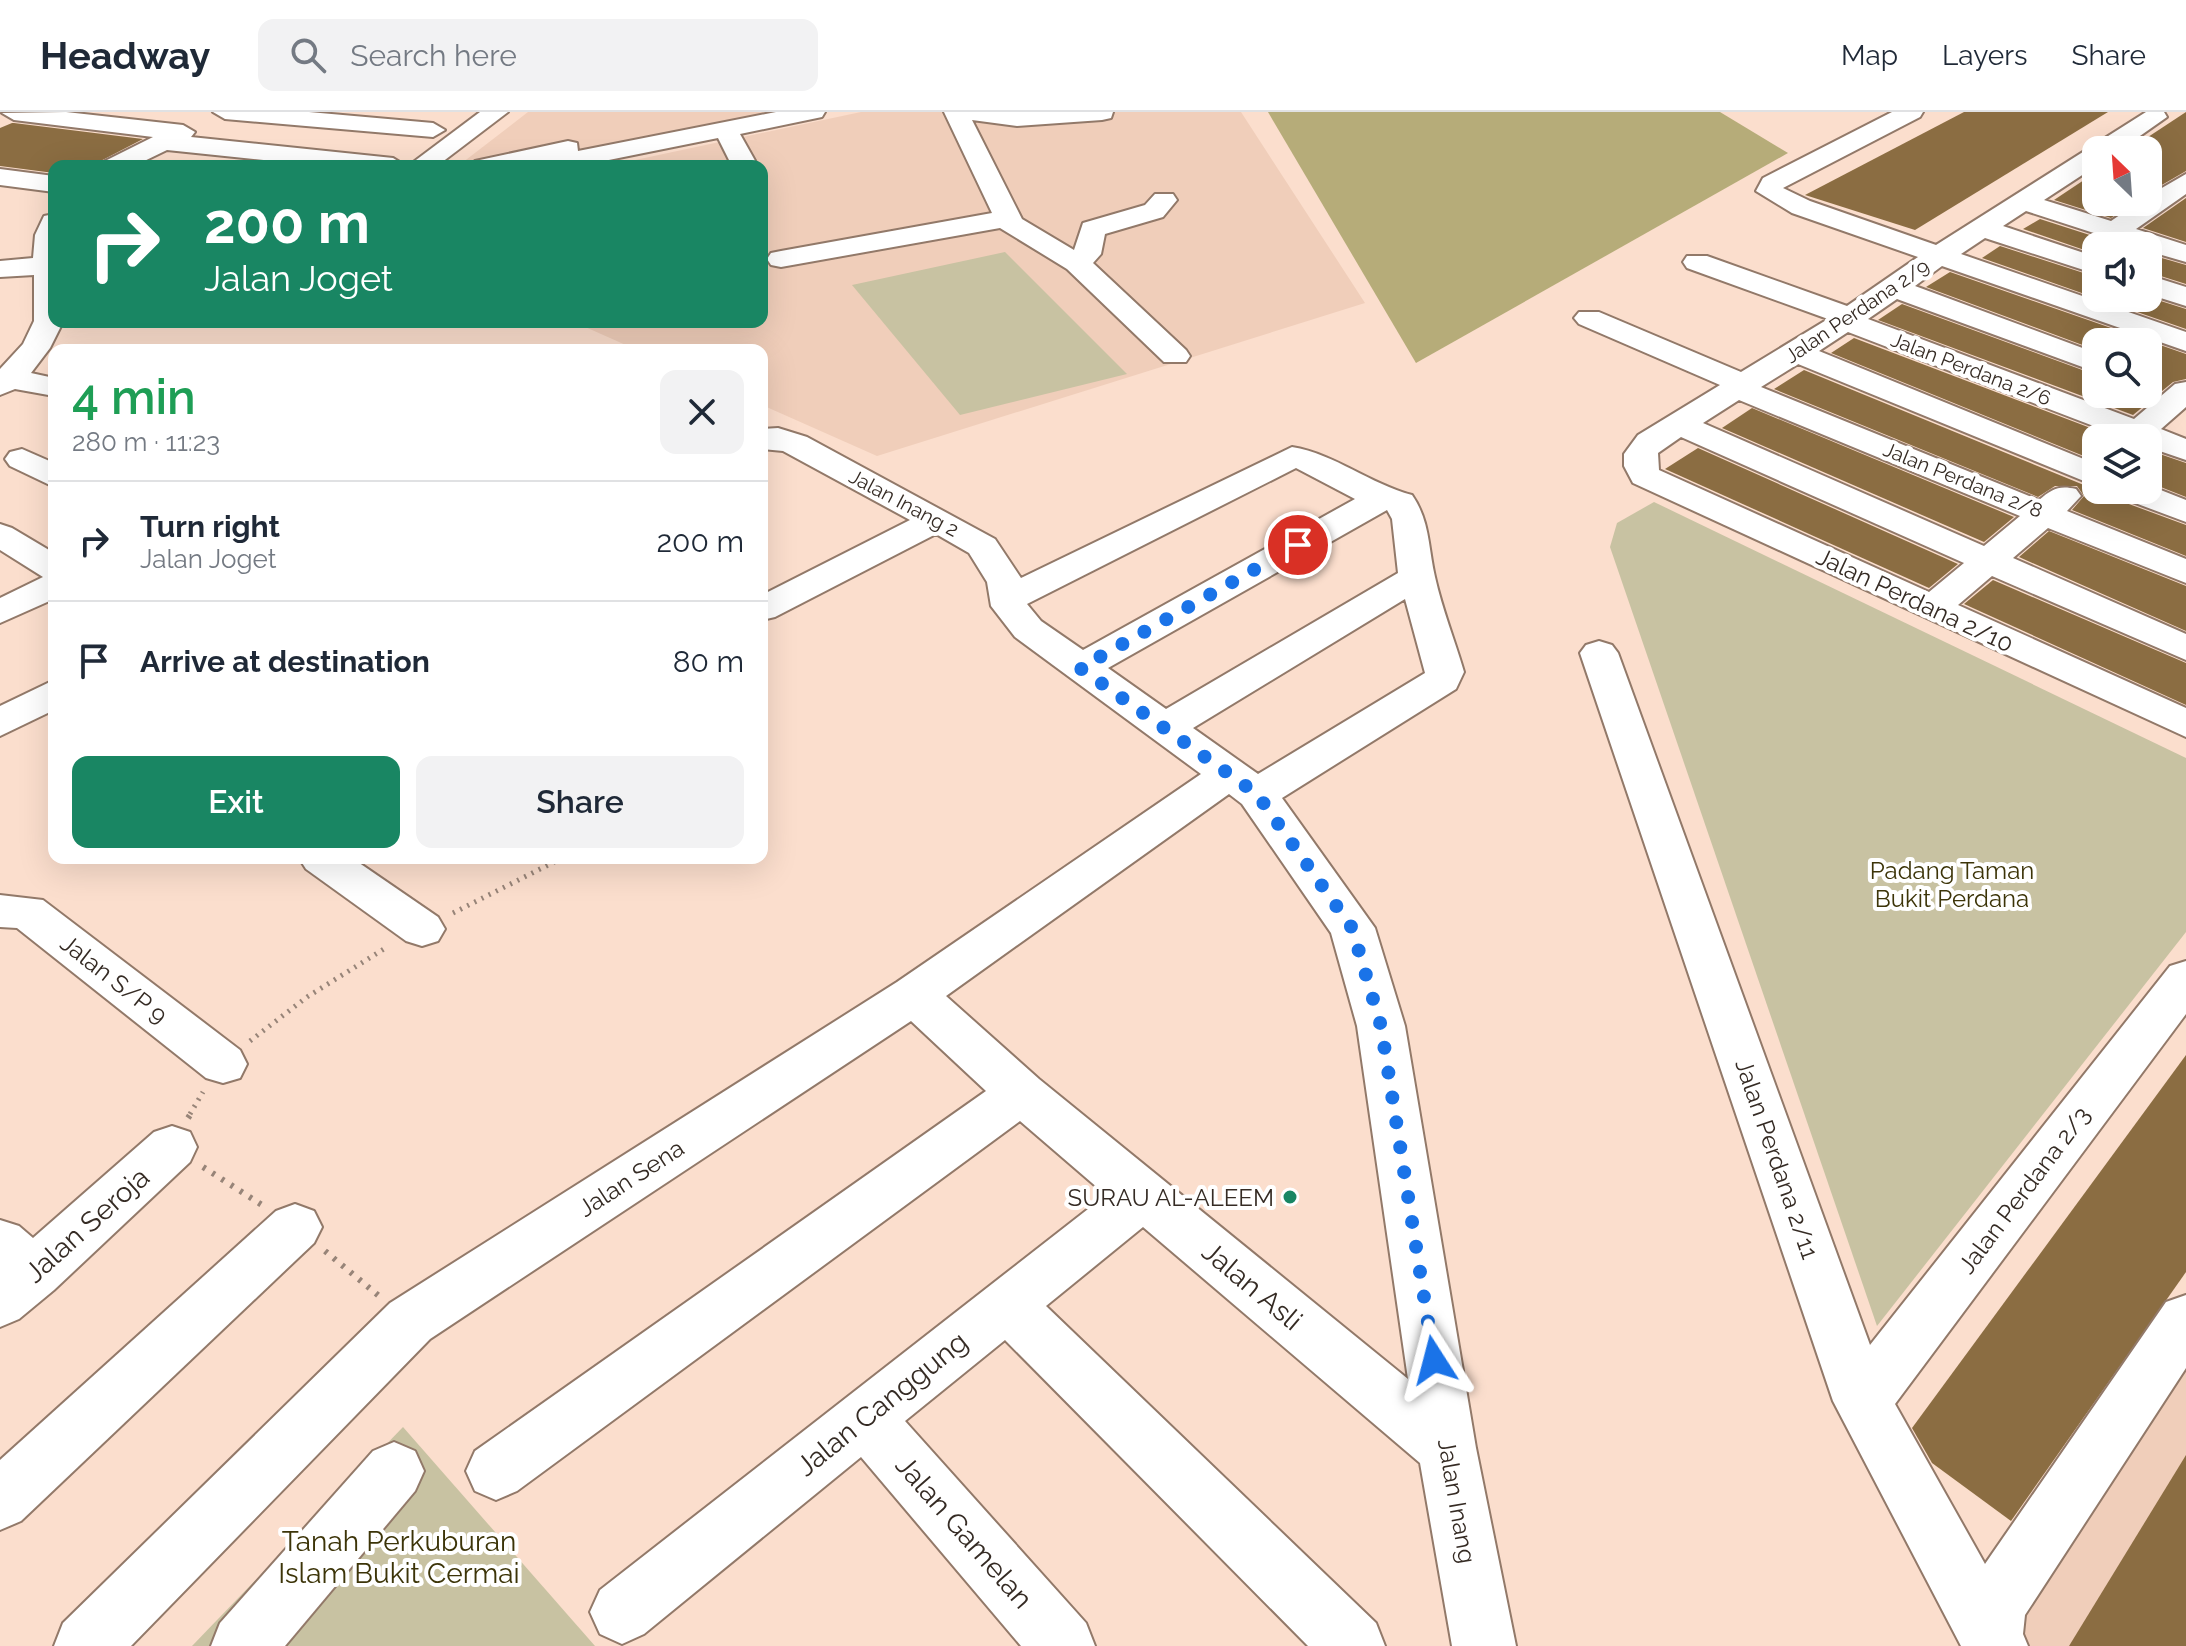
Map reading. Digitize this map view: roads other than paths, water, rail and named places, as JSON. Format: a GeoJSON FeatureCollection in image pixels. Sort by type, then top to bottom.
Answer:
{"type":"FeatureCollection","features":[{"type":"Feature","properties":{"kind":"street"},"geometry":{"type":"LineString","coordinates":[[101,124],[126,112]]}},
{"type":"Feature","properties":{"kind":"street"},"geometry":{"type":"LineString","coordinates":[[127,160],[225,112],[433,130]]}},
{"type":"Feature","properties":{"kind":"street"},"geometry":{"type":"LineString","coordinates":[[400,160],[457,112]]}},
{"type":"Feature","properties":{"kind":"street"},"geometry":{"type":"LineString","coordinates":[[429,160],[496,112]]}},
{"type":"Feature","properties":{"kind":"street"},"geometry":{"type":"LineString","coordinates":[[516,160],[729,120],[813,112]]}},
{"type":"Feature","properties":{"kind":"street"},"geometry":{"type":"LineString","coordinates":[[956,112],[1015,228],[1077,263],[1175,356]]}},
{"type":"Feature","properties":{"kind":"street"},"geometry":{"type":"LineString","coordinates":[[967,112],[990,118],[1102,113]]}},
{"type":"Feature","properties":{"kind":"street"},"geometry":{"type":"LineString","coordinates":[[1911,112],[1772,183],[1769,191],[1801,207],[2186,342]]}},
{"type":"Feature","properties":{"kind":"street"},"geometry":{"type":"LineString","coordinates":[[10,115],[101,124],[173,138],[346,160]]}},
{"type":"Feature","properties":{"kind":"street"},"geometry":{"type":"LineString","coordinates":[[2125,136],[2156,117]]}},
{"type":"Feature","properties":{"kind":"street"},"geometry":{"type":"LineString","coordinates":[[566,160],[729,120]]}},
{"type":"Feature","properties":{"kind":"street"},"geometry":{"type":"LineString","coordinates":[[729,120],[743,160]]}},
{"type":"Feature","properties":{"kind":"street","name":"Jalan Perdana 2/9"},"geometry":{"type":"LineString","coordinates":[[1645,476],[1638,462],[1640,452],[1679,424],[1742,387],[2082,164]]}},
{"type":"Feature","properties":{"kind":"street"},"geometry":{"type":"LineString","coordinates":[[0,177],[48,183]]}},
{"type":"Feature","properties":{"kind":"street"},"geometry":{"type":"LineString","coordinates":[[2115,231],[2186,182]]}},
{"type":"Feature","properties":{"kind":"street"},"geometry":{"type":"LineString","coordinates":[[1077,263],[1087,254],[1093,229],[1154,211],[1164,200]]}},
{"type":"Feature","properties":{"kind":"street"},"geometry":{"type":"LineString","coordinates":[[2022,201],[2186,254]]}},
{"type":"Feature","properties":{"kind":"street"},"geometry":{"type":"LineString","coordinates":[[781,259],[1009,218]]}},
{"type":"Feature","properties":{"kind":"street"},"geometry":{"type":"LineString","coordinates":[[1983,228],[2082,261]]}},
{"type":"Feature","properties":{"kind":"street"},"geometry":{"type":"LineString","coordinates":[[48,233],[45,238],[48,303]]}},
{"type":"Feature","properties":{"kind":"street","name":"Jalan Perdana 2/6"},"geometry":{"type":"LineString","coordinates":[[1697,262],[2107,424]]}},
{"type":"Feature","properties":{"kind":"street"},"geometry":{"type":"LineString","coordinates":[[0,269],[46,266]]}},
{"type":"Feature","properties":{"kind":"street"},"geometry":{"type":"LineString","coordinates":[[1892,287],[2082,358]]}},
{"type":"Feature","properties":{"kind":"street"},"geometry":{"type":"LineString","coordinates":[[2162,289],[2186,297]]}},
{"type":"Feature","properties":{"kind":"street","name":"Jalan Perdana 2/8"},"geometry":{"type":"LineString","coordinates":[[1589,318],[1742,387],[2186,572]]}},
{"type":"Feature","properties":{"kind":"street"},"geometry":{"type":"LineString","coordinates":[[4,382],[31,356],[48,323]]}},
{"type":"Feature","properties":{"kind":"street"},"geometry":{"type":"LineString","coordinates":[[1795,352],[2082,468]]}},
{"type":"Feature","properties":{"kind":"street"},"geometry":{"type":"LineString","coordinates":[[4,382],[48,386]]}},
{"type":"Feature","properties":{"kind":"street"},"geometry":{"type":"LineString","coordinates":[[2162,387],[2185,394]]}},
{"type":"Feature","properties":{"kind":"street"},"geometry":{"type":"LineString","coordinates":[[2148,424],[2185,394]]}},
{"type":"Feature","properties":{"kind":"street"},"geometry":{"type":"LineString","coordinates":[[1679,424],[2186,648]]}},
{"type":"Feature","properties":{"kind":"street","name":"Jalan Inang 2"},"geometry":{"type":"LineString","coordinates":[[768,439],[778,438],[795,444],[983,546],[1005,582],[1009,603]]}},
{"type":"Feature","properties":{"kind":"street","name":"Jalan Perdana 2/6"},"geometry":{"type":"LineString","coordinates":[[2162,443],[2186,450]]}},
{"type":"Feature","properties":{"kind":"street"},"geometry":{"type":"LineString","coordinates":[[1009,603],[1292,457],[1304,459],[1380,499],[1400,502],[1409,519],[1417,577],[1165,727]]}},
{"type":"Feature","properties":{"kind":"street"},"geometry":{"type":"LineString","coordinates":[[22,459],[48,474]]}},
{"type":"Feature","properties":{"kind":"street","name":"Jalan Perdana 2/10"},"geometry":{"type":"LineString","coordinates":[[1645,476],[2186,724]]}},
{"type":"Feature","properties":{"kind":"street"},"geometry":{"type":"LineString","coordinates":[[1933,608],[2082,483]]}},
{"type":"Feature","properties":{"kind":"street"},"geometry":{"type":"LineString","coordinates":[[1080,668],[1380,499]]}},
{"type":"Feature","properties":{"kind":"street"},"geometry":{"type":"LineString","coordinates":[[2162,502],[2186,512]]}},
{"type":"Feature","properties":{"kind":"street"},"geometry":{"type":"LineString","coordinates":[[768,606],[937,520]]}},
{"type":"Feature","properties":{"kind":"street"},"geometry":{"type":"LineString","coordinates":[[0,535],[48,565]]}},
{"type":"Feature","properties":{"kind":"street","name":"Jalan Sena"},"geometry":{"type":"LineString","coordinates":[[86,1646],[410,1321],[1243,784],[1442,680],[1445,672],[1417,577]]}},
{"type":"Feature","properties":{"kind":"street"},"geometry":{"type":"LineString","coordinates":[[0,612],[48,588]]}},
{"type":"Feature","properties":{"kind":"street","name":"Jalan Inang"},"geometry":{"type":"LineString","coordinates":[[1009,603],[1028,629],[1243,784],[1352,928],[1367,969],[1381,1026],[1447,1448],[1484,1646]]}},
{"type":"Feature","properties":{"kind":"street","name":"Jalan Perdana 2/11"},"geometry":{"type":"LineString","coordinates":[[1599,653],[1862,1401],[1994,1642]]}},
{"type":"Feature","properties":{"kind":"street"},"geometry":{"type":"LineString","coordinates":[[0,723],[48,696]]}},
{"type":"Feature","properties":{"kind":"street"},"geometry":{"type":"LineString","coordinates":[[330,864],[422,929]]}},
{"type":"Feature","properties":{"kind":"street","name":"Jalan S/P 9"},"geometry":{"type":"LineString","coordinates":[[0,911],[27,912],[223,1064]]}},
{"type":"Feature","properties":{"kind":"street","name":"Jalan Perdana 2/3"},"geometry":{"type":"LineString","coordinates":[[1862,1401],[2186,979]]}},
{"type":"Feature","properties":{"kind":"street","name":"Jalan Asli"},"geometry":{"type":"LineString","coordinates":[[914,995],[1021,1093],[1447,1448]]}},
{"type":"Feature","properties":{"kind":"street"},"geometry":{"type":"LineString","coordinates":[[496,1471],[1021,1093]]}},
{"type":"Feature","properties":{"kind":"street","name":"Jalan Seroja"},"geometry":{"type":"LineString","coordinates":[[12,1272],[172,1147]]}},
{"type":"Feature","properties":{"kind":"street","name":"Jalan Canggung"},"geometry":{"type":"LineString","coordinates":[[622,1612],[1143,1196]]}},
{"type":"Feature","properties":{"kind":"street"},"geometry":{"type":"LineString","coordinates":[[0,1500],[295,1227]]}},
{"type":"Feature","properties":{"kind":"street"},"geometry":{"type":"LineString","coordinates":[[1006,1304],[1353,1646]]}},
{"type":"Feature","properties":{"kind":"street"},"geometry":{"type":"LineString","coordinates":[[1994,1642],[1995,1605],[2186,1320]]}},
{"type":"Feature","properties":{"kind":"street","name":"Jalan Gamelan"},"geometry":{"type":"LineString","coordinates":[[865,1418],[1063,1646]]}},
{"type":"Feature","properties":{"kind":"street"},"geometry":{"type":"LineString","coordinates":[[243,1646],[394,1471]]}},
{"type":"Feature","properties":{"kind":"place","name":"SURAU AL-ALEEM"},"geometry":{"type":"Point","coordinates":[1290,1197]}},
{"type":"Feature","properties":{"kind":"park label","name":"Padang Taman Bukit Perdana"},"geometry":{"type":"Point","coordinates":[1952,884]}},
{"type":"Feature","properties":{"kind":"park label","name":"Tanah Perkuburan Islam Bukit Cermai"},"geometry":{"type":"Point","coordinates":[399,1557]}}]}
